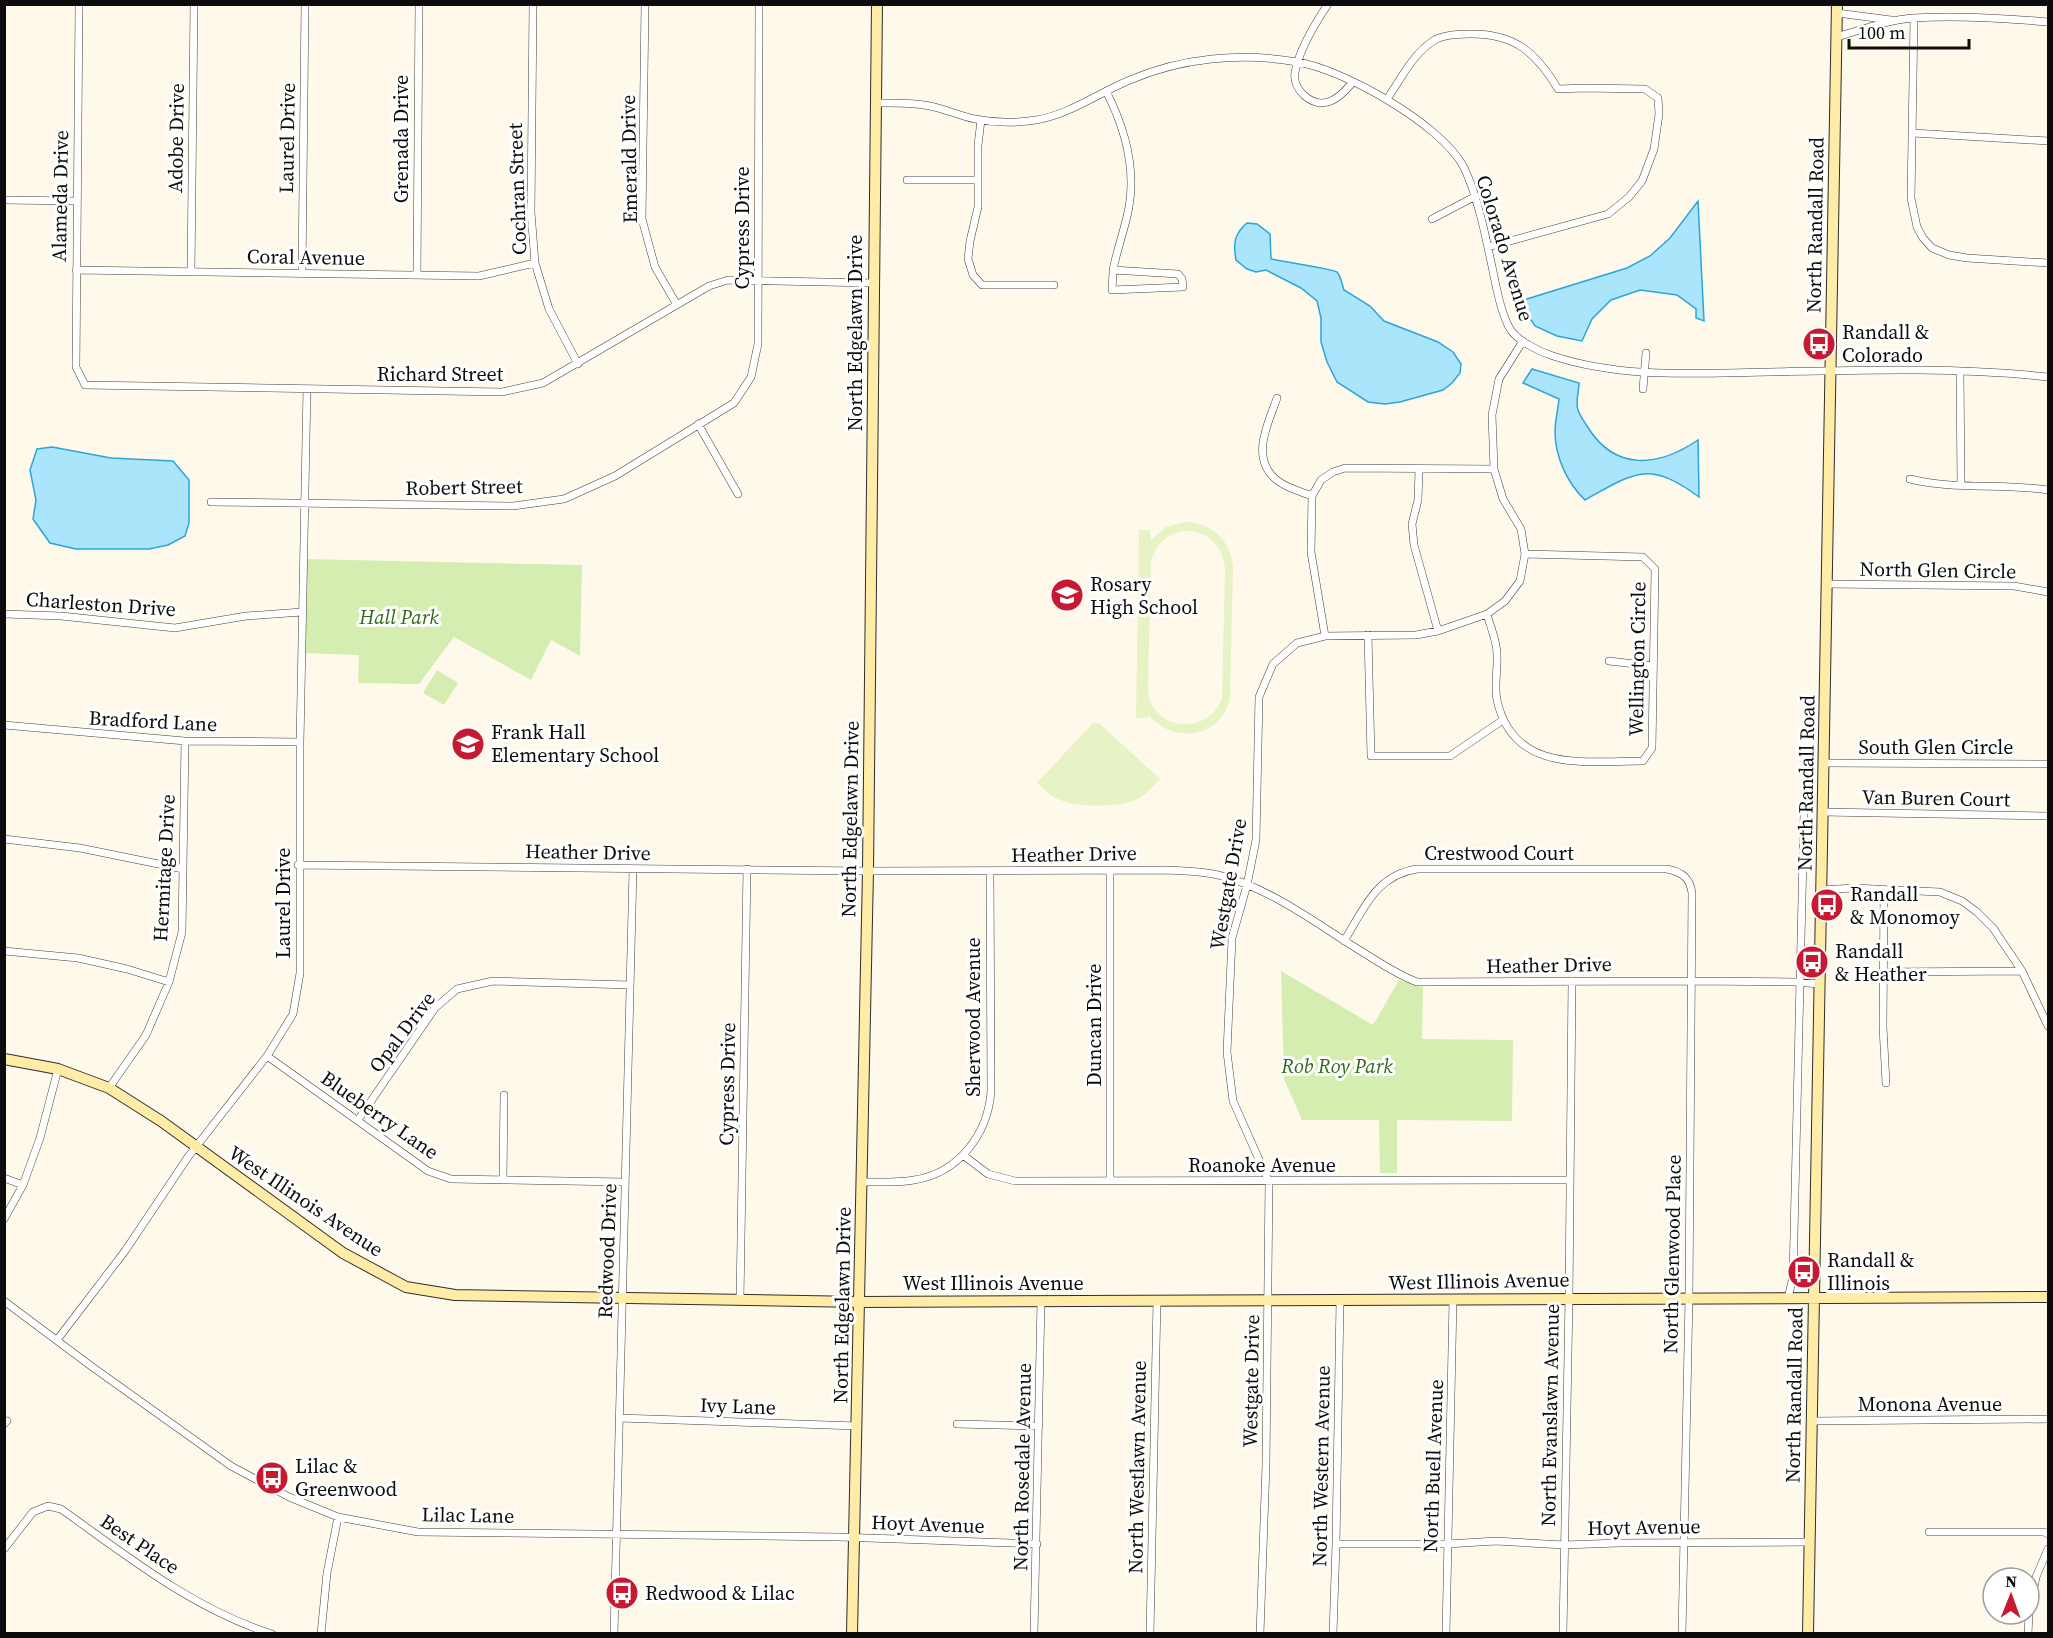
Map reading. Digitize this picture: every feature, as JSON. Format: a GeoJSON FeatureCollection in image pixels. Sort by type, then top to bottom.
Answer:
{"type":"FeatureCollection","features":[{"type":"Feature","properties":{"kind":"street","name":"Alameda Drive"},"geometry":{"type":"LineString","coordinates":[[79,4],[76,367],[85,385]]}},
{"type":"Feature","properties":{"kind":"street","name":"Adobe Drive"},"geometry":{"type":"LineString","coordinates":[[190,272],[194,4]]}},
{"type":"Feature","properties":{"kind":"street","name":"Laurel Drive"},"geometry":{"type":"LineString","coordinates":[[302,273],[305,4]]}},
{"type":"Feature","properties":{"kind":"street","name":"Grenada Drive"},"geometry":{"type":"LineString","coordinates":[[417,274],[419,4]]}},
{"type":"Feature","properties":{"kind":"street","name":"Cochran Street"},"geometry":{"type":"LineString","coordinates":[[533,4],[531,212],[535,263],[549,309],[578,364]]}},
{"type":"Feature","properties":{"kind":"street","name":"Emerald Drive"},"geometry":{"type":"LineString","coordinates":[[645,4],[642,219],[655,267],[677,305]]}},
{"type":"Feature","properties":{"kind":"street","name":"Cypress Drive"},"geometry":{"type":"LineString","coordinates":[[698,424],[734,403],[751,377],[758,344],[759,4]]}},
{"type":"Feature","properties":{"kind":"street","name":"North Edgelawn Drive"},"geometry":{"type":"LineString","coordinates":[[852,1634],[868,871],[875,103],[878,4]]}},
{"type":"Feature","properties":{"kind":"street"},"geometry":{"type":"LineString","coordinates":[[1328,4],[1314,24],[1295,71],[1298,88],[1306,98],[1320,104],[1342,95],[1353,82]]}},
{"type":"Feature","properties":{"kind":"street"},"geometry":{"type":"LineString","coordinates":[[1837,9],[1897,21]]}},
{"type":"Feature","properties":{"kind":"street","name":"North Randall Road"},"geometry":{"type":"LineString","coordinates":[[1808,1634],[1837,9]]}},
{"type":"Feature","properties":{"kind":"street"},"geometry":{"type":"LineString","coordinates":[[1914,18],[1913,212],[1920,233],[1932,248],[1948,255],[2049,263]]}},
{"type":"Feature","properties":{"kind":"street"},"geometry":{"type":"LineString","coordinates":[[1836,37],[1914,18],[2010,19],[2049,22]]}},
{"type":"Feature","properties":{"kind":"street"},"geometry":{"type":"LineString","coordinates":[[1387,99],[1416,54],[1435,39],[1459,34],[1487,34],[1512,40],[1532,53],[1546,69],[1558,89],[1645,89],[1658,99],[1659,114],[1654,149],[1642,180],[1629,197],[1608,214],[1488,247]]}},
{"type":"Feature","properties":{"kind":"street","name":"Colorado Avenue"},"geometry":{"type":"LineString","coordinates":[[875,103],[913,103],[981,120],[1005,123],[1037,120],[1066,112],[1129,80],[1199,60],[1248,58],[1299,62],[1353,82],[1387,99],[1426,126],[1444,142],[1461,164],[1474,197],[1499,297],[1510,330],[1523,341],[1551,356],[1617,370],[1644,373],[1992,371],[2049,377]]}},
{"type":"Feature","properties":{"kind":"street"},"geometry":{"type":"LineString","coordinates":[[1106,91],[1124,132],[1131,162],[1128,209],[1113,270],[1112,290],[1183,287],[1182,279],[1178,274],[1113,270]]}},
{"type":"Feature","properties":{"kind":"street"},"geometry":{"type":"LineString","coordinates":[[981,120],[977,216],[968,259],[973,275],[982,285],[1054,285]]}},
{"type":"Feature","properties":{"kind":"street"},"geometry":{"type":"LineString","coordinates":[[1913,133],[2049,141]]}},
{"type":"Feature","properties":{"kind":"street"},"geometry":{"type":"LineString","coordinates":[[907,180],[978,180]]}},
{"type":"Feature","properties":{"kind":"street"},"geometry":{"type":"LineString","coordinates":[[1432,219],[1474,197]]}},
{"type":"Feature","properties":{"kind":"street"},"geometry":{"type":"LineString","coordinates":[[4,200],[77,201]]}},
{"type":"Feature","properties":{"kind":"street","name":"Coral Avenue"},"geometry":{"type":"LineString","coordinates":[[76,270],[479,276],[535,263]]}},
{"type":"Feature","properties":{"kind":"street","name":"Richard Street"},"geometry":{"type":"LineString","coordinates":[[85,385],[502,392],[543,383],[709,286],[728,280],[874,283]]}},
{"type":"Feature","properties":{"kind":"street","name":"Westgate Drive"},"geometry":{"type":"LineString","coordinates":[[1260,1634],[1266,1465],[1269,1182],[1233,1101],[1227,1053],[1232,938],[1247,885],[1257,824],[1259,697],[1273,664],[1298,643],[1326,636],[1416,635],[1438,631],[1487,614],[1505,601],[1520,581],[1525,554],[1521,529],[1503,499],[1494,469],[1492,415],[1499,379],[1523,341]]}},
{"type":"Feature","properties":{"kind":"street"},"geometry":{"type":"LineString","coordinates":[[1643,389],[1646,353]]}},
{"type":"Feature","properties":{"kind":"street"},"geometry":{"type":"LineString","coordinates":[[1960,372],[1961,484]]}},
{"type":"Feature","properties":{"kind":"street","name":"Laurel Drive"},"geometry":{"type":"LineString","coordinates":[[57,1340],[125,1251],[196,1148],[267,1056],[293,1014],[300,973],[298,865],[307,389]]}},
{"type":"Feature","properties":{"kind":"street"},"geometry":{"type":"LineString","coordinates":[[1277,398],[1261,445],[1263,457],[1278,481],[1312,496]]}},
{"type":"Feature","properties":{"kind":"street"},"geometry":{"type":"LineString","coordinates":[[698,424],[738,494]]}},
{"type":"Feature","properties":{"kind":"street","name":"Robert Street"},"geometry":{"type":"LineString","coordinates":[[211,502],[513,506],[564,499],[615,476],[698,424]]}},
{"type":"Feature","properties":{"kind":"street"},"geometry":{"type":"LineString","coordinates":[[1326,636],[1311,552],[1312,496],[1321,480],[1345,468],[1494,469]]}},
{"type":"Feature","properties":{"kind":"street"},"geometry":{"type":"LineString","coordinates":[[1419,470],[1418,500],[1412,524],[1414,545],[1438,631]]}},
{"type":"Feature","properties":{"kind":"street"},"geometry":{"type":"LineString","coordinates":[[1910,479],[1930,484],[2030,487],[2049,490]]}},
{"type":"Feature","properties":{"kind":"street","name":"Wellington Circle"},"geometry":{"type":"LineString","coordinates":[[1487,614],[1497,652],[1497,698],[1503,720],[1521,742],[1540,756],[1564,761],[1643,761],[1652,748],[1655,569],[1643,557],[1525,554]]}},
{"type":"Feature","properties":{"kind":"street","name":"North Glen Circle"},"geometry":{"type":"LineString","coordinates":[[1827,584],[2014,586],[2049,592]]}},
{"type":"Feature","properties":{"kind":"street","name":"Charleston Drive"},"geometry":{"type":"LineString","coordinates":[[4,614],[61,616],[175,628],[246,616],[302,612]]}},
{"type":"Feature","properties":{"kind":"street"},"geometry":{"type":"LineString","coordinates":[[1368,634],[1371,756],[1450,756],[1503,720]]}},
{"type":"Feature","properties":{"kind":"street"},"geometry":{"type":"LineString","coordinates":[[1609,661],[1653,666]]}},
{"type":"Feature","properties":{"kind":"street","name":"Bradford Lane"},"geometry":{"type":"LineString","coordinates":[[4,725],[185,741],[300,742]]}},
{"type":"Feature","properties":{"kind":"street","name":"Hermitage Drive"},"geometry":{"type":"LineString","coordinates":[[110,1088],[146,1035],[169,982],[182,932],[185,741]]}},
{"type":"Feature","properties":{"kind":"street","name":"South Glen Circle"},"geometry":{"type":"LineString","coordinates":[[1824,763],[2049,764]]}},
{"type":"Feature","properties":{"kind":"street","name":"Van Buren Court"},"geometry":{"type":"LineString","coordinates":[[1823,812],[2049,816]]}},
{"type":"Feature","properties":{"kind":"street","name":"North Randall Road"},"geometry":{"type":"LineString","coordinates":[[1788,1298],[1792,1277],[1804,814]]}},
{"type":"Feature","properties":{"kind":"street"},"geometry":{"type":"LineString","coordinates":[[4,839],[80,848],[183,869]]}},
{"type":"Feature","properties":{"kind":"street","name":"Heather Drive"},"geometry":{"type":"LineString","coordinates":[[298,865],[1200,872],[1218,875],[1247,885],[1298,911],[1397,974],[1416,982],[1691,981],[1821,984]]}},
{"type":"Feature","properties":{"kind":"street","name":"Redwood Drive"},"geometry":{"type":"LineString","coordinates":[[614,1634],[633,869]]}},
{"type":"Feature","properties":{"kind":"street","name":"Cypress Drive"},"geometry":{"type":"LineString","coordinates":[[740,1300],[747,869]]}},
{"type":"Feature","properties":{"kind":"street","name":"Crestwood Court"},"geometry":{"type":"LineString","coordinates":[[1344,940],[1381,884],[1404,871],[1416,869],[1667,869],[1678,871],[1686,877]]}},
{"type":"Feature","properties":{"kind":"street","name":"Duncan Drive"},"geometry":{"type":"LineString","coordinates":[[1110,870],[1110,1181]]}},
{"type":"Feature","properties":{"kind":"street","name":"Sherwood Avenue"},"geometry":{"type":"LineString","coordinates":[[862,1182],[914,1180],[928,1177],[954,1164],[984,1126],[991,1097],[990,871]]}},
{"type":"Feature","properties":{"kind":"street","name":"North Glenwood Place"},"geometry":{"type":"LineString","coordinates":[[1682,1634],[1682,1542],[1689,1298],[1692,892],[1691,884],[1686,877]]}},
{"type":"Feature","properties":{"kind":"street"},"geometry":{"type":"LineString","coordinates":[[1822,890],[1853,888],[1940,892],[1962,901],[1993,928],[2022,971],[2049,1026]]}},
{"type":"Feature","properties":{"kind":"street"},"geometry":{"type":"LineString","coordinates":[[1884,889],[1883,1026],[1886,1083]]}},
{"type":"Feature","properties":{"kind":"street"},"geometry":{"type":"LineString","coordinates":[[4,951],[78,958],[127,969],[169,982]]}},
{"type":"Feature","properties":{"kind":"street"},"geometry":{"type":"LineString","coordinates":[[1884,972],[2022,971]]}},
{"type":"Feature","properties":{"kind":"street","name":"Opal Drive"},"geometry":{"type":"LineString","coordinates":[[358,1120],[435,1008],[457,989],[493,981],[630,986]]}},
{"type":"Feature","properties":{"kind":"street","name":"North Evanslawn Avenue"},"geometry":{"type":"LineString","coordinates":[[1563,1634],[1572,981]]}},
{"type":"Feature","properties":{"kind":"street","name":"Blueberry Lane"},"geometry":{"type":"LineString","coordinates":[[267,1056],[428,1171],[451,1179],[626,1182]]}},
{"type":"Feature","properties":{"kind":"street","name":"West Illinois Avenue"},"geometry":{"type":"LineString","coordinates":[[4,1059],[58,1069],[110,1088],[161,1121],[343,1253],[406,1287],[455,1295],[859,1302],[2049,1297]]}},
{"type":"Feature","properties":{"kind":"street"},"geometry":{"type":"LineString","coordinates":[[4,1220],[23,1185],[40,1138],[58,1069]]}},
{"type":"Feature","properties":{"kind":"street"},"geometry":{"type":"LineString","coordinates":[[503,1180],[504,1095]]}},
{"type":"Feature","properties":{"kind":"street","name":"Roanoke Avenue"},"geometry":{"type":"LineString","coordinates":[[963,1155],[988,1174],[1015,1181],[1570,1180]]}},
{"type":"Feature","properties":{"kind":"street"},"geometry":{"type":"LineString","coordinates":[[4,1179],[23,1185]]}},
{"type":"Feature","properties":{"kind":"street","name":"North Western Avenue"},"geometry":{"type":"LineString","coordinates":[[1333,1634],[1340,1300]]}},
{"type":"Feature","properties":{"kind":"street","name":"North Buell Avenue"},"geometry":{"type":"LineString","coordinates":[[1446,1634],[1453,1300]]}},
{"type":"Feature","properties":{"kind":"street","name":"Lilac Lane"},"geometry":{"type":"LineString","coordinates":[[4,1301],[231,1466],[289,1497],[338,1517],[418,1532],[855,1538]]}},
{"type":"Feature","properties":{"kind":"street","name":"North Rosedale Avenue"},"geometry":{"type":"LineString","coordinates":[[1034,1634],[1041,1301]]}},
{"type":"Feature","properties":{"kind":"street","name":"North Westlawn Avenue"},"geometry":{"type":"LineString","coordinates":[[1150,1634],[1158,1301]]}},
{"type":"Feature","properties":{"kind":"street","name":"Ivy Lane"},"geometry":{"type":"LineString","coordinates":[[619,1418],[857,1426]]}},
{"type":"Feature","properties":{"kind":"street","name":"Monona Avenue"},"geometry":{"type":"LineString","coordinates":[[1812,1421],[2049,1419]]}},
{"type":"Feature","properties":{"kind":"street"},"geometry":{"type":"LineString","coordinates":[[957,1424],[1039,1426]]}},
{"type":"Feature","properties":{"kind":"street","name":"Best Place"},"geometry":{"type":"LineString","coordinates":[[4,1549],[33,1512],[48,1506],[61,1509],[146,1570],[201,1603],[272,1634]]}},
{"type":"Feature","properties":{"kind":"street"},"geometry":{"type":"LineString","coordinates":[[321,1634],[327,1573],[338,1517]]}},
{"type":"Feature","properties":{"kind":"street"},"geometry":{"type":"LineString","coordinates":[[1929,1532],[2044,1532],[2049,1534]]}},
{"type":"Feature","properties":{"kind":"street","name":"Hoyt Avenue"},"geometry":{"type":"LineString","coordinates":[[855,1538],[1037,1544]]}},
{"type":"Feature","properties":{"kind":"street","name":"Hoyt Avenue"},"geometry":{"type":"LineString","coordinates":[[1336,1544],[1447,1544],[1496,1540],[1564,1545],[1809,1542]]}},
{"type":"Feature","properties":{"kind":"street"},"geometry":{"type":"LineString","coordinates":[[2041,1566],[2049,1549]]}},
{"type":"Feature","properties":{"kind":"green space"},"geometry":{"type":"Polygon","coordinates":[[[1185,522],[1211,529],[1224,541],[1233,567],[1230,700],[1216,723],[1206,730],[1194,733],[1170,730],[1158,724],[1148,715],[1148,718],[1136,718],[1139,530],[1150,530],[1151,540],[1166,527],[1185,522]],[[1191,531],[1177,532],[1167,537],[1159,545],[1151,561],[1148,689],[1151,703],[1158,714],[1169,721],[1180,724],[1205,719],[1215,711],[1222,698],[1224,561],[1212,541],[1206,536],[1191,531]]]}},
{"type":"Feature","properties":{"kind":"green space","name":"Hall Park"},"geometry":{"type":"Polygon","coordinates":[[[303,559],[582,565],[580,656],[551,640],[531,680],[454,637],[419,684],[358,683],[359,655],[301,653],[303,559]]]}},
{"type":"Feature","properties":{"kind":"green space"},"geometry":{"type":"Polygon","coordinates":[[[437,670],[458,683],[444,705],[423,693],[437,670]]]}},
{"type":"Feature","properties":{"kind":"green space"},"geometry":{"type":"Polygon","coordinates":[[[1093,723],[1100,724],[1160,779],[1139,798],[1115,805],[1075,804],[1054,797],[1037,783],[1093,723]]]}},
{"type":"Feature","properties":{"kind":"green space","name":"Rob Roy Park"},"geometry":{"type":"Polygon","coordinates":[[[1281,971],[1373,1025],[1399,980],[1423,987],[1422,1039],[1513,1040],[1512,1121],[1397,1120],[1397,1173],[1380,1173],[1379,1120],[1302,1120],[1284,1079],[1281,971]]]}},
{"type":"Feature","properties":{"kind":"water"},"geometry":{"type":"Polygon","coordinates":[[[1698,201],[1704,321],[1696,318],[1696,309],[1677,295],[1640,290],[1611,300],[1592,319],[1582,341],[1557,336],[1535,326],[1522,307],[1527,299],[1627,268],[1650,256],[1670,238],[1698,201]]]}},
{"type":"Feature","properties":{"kind":"water"},"geometry":{"type":"Polygon","coordinates":[[[1247,223],[1257,224],[1270,234],[1271,259],[1337,272],[1344,290],[1370,306],[1384,321],[1438,342],[1453,352],[1461,364],[1460,373],[1443,390],[1385,404],[1368,402],[1337,382],[1327,362],[1321,342],[1321,318],[1317,301],[1301,288],[1266,270],[1256,272],[1247,269],[1236,260],[1236,240],[1239,231],[1247,223]]]}},
{"type":"Feature","properties":{"kind":"water"},"geometry":{"type":"Polygon","coordinates":[[[1532,369],[1579,383],[1577,404],[1582,418],[1598,441],[1624,458],[1653,460],[1668,456],[1698,440],[1699,497],[1667,478],[1654,474],[1642,474],[1630,477],[1585,500],[1563,469],[1557,450],[1555,428],[1559,399],[1523,383],[1532,369]]]}},
{"type":"Feature","properties":{"kind":"water"},"geometry":{"type":"Polygon","coordinates":[[[52,447],[111,458],[173,461],[189,480],[189,523],[185,536],[168,545],[149,549],[76,549],[50,543],[33,519],[36,500],[30,470],[37,449],[52,447]]]}},
{"type":"Feature","properties":{"kind":"place","name":"Randall & Colorado"},"geometry":{"type":"Point","coordinates":[1819,344]}},
{"type":"Feature","properties":{"kind":"place","name":"Rosary High School"},"geometry":{"type":"Point","coordinates":[1067,595]}},
{"type":"Feature","properties":{"kind":"place","name":"Frank Hall Elementary School"},"geometry":{"type":"Point","coordinates":[468,744]}},
{"type":"Feature","properties":{"kind":"place","name":"Randall & Monomoy"},"geometry":{"type":"Point","coordinates":[1827,905]}},
{"type":"Feature","properties":{"kind":"place","name":"Randall & Heather"},"geometry":{"type":"Point","coordinates":[1812,962]}},
{"type":"Feature","properties":{"kind":"place","name":"Randall & Illinois"},"geometry":{"type":"Point","coordinates":[1804,1272]}},
{"type":"Feature","properties":{"kind":"place","name":"Lilac & Greenwood"},"geometry":{"type":"Point","coordinates":[272,1478]}},
{"type":"Feature","properties":{"kind":"place","name":"Redwood & Lilac"},"geometry":{"type":"Point","coordinates":[622,1593]}}]}
